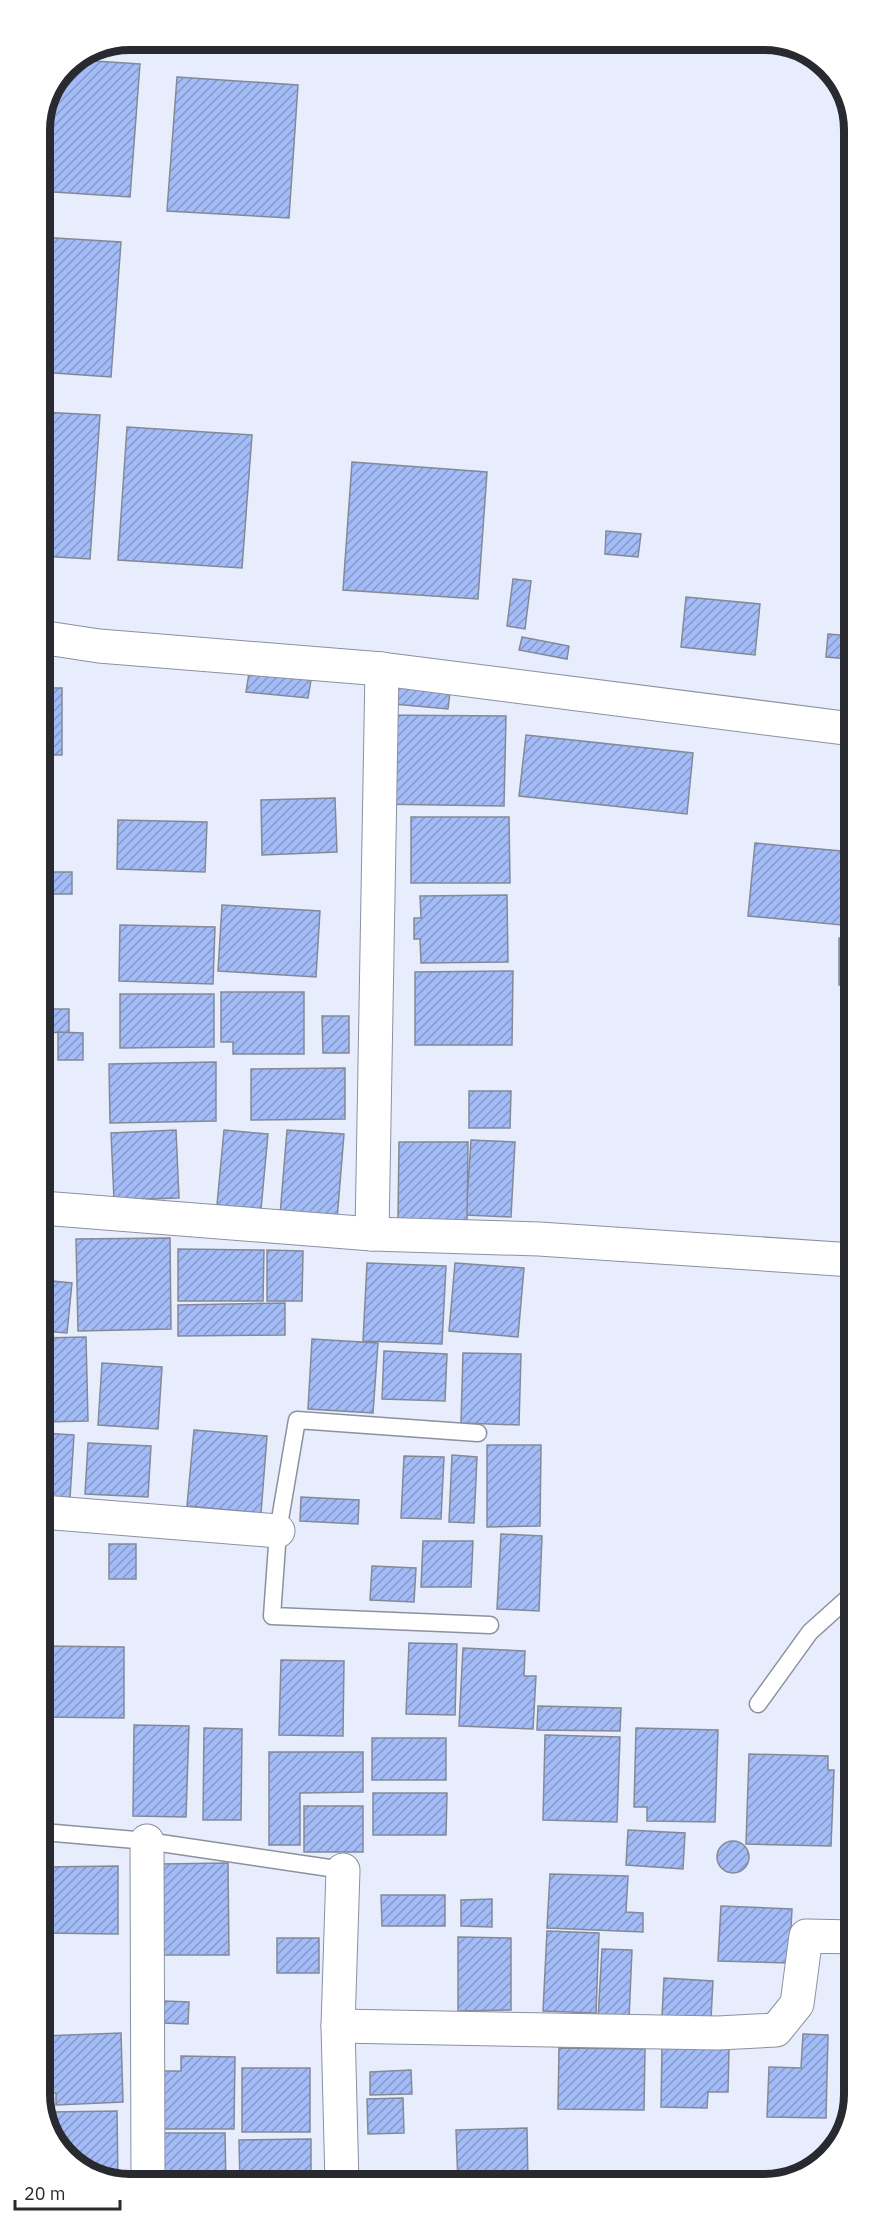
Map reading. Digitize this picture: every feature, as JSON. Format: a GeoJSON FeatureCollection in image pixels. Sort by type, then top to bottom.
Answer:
{"type":"FeatureCollection","features":[{"type":"Feature","properties":{"kind":"street"},"geometry":{"type":"LineString","coordinates":[[50,638],[99,646],[382,669],[844,728]]}},
{"type":"Feature","properties":{"kind":"street"},"geometry":{"type":"LineString","coordinates":[[372,1234],[382,669]]}},
{"type":"Feature","properties":{"kind":"street"},"geometry":{"type":"LineString","coordinates":[[49,1209],[372,1234],[539,1239],[844,1259]]}},
{"type":"Feature","properties":{"kind":"street"},"geometry":{"type":"LineString","coordinates":[[49,1513],[278,1532]]}},
{"type":"Feature","properties":{"kind":"street"},"geometry":{"type":"LineString","coordinates":[[147,1841],[148,2174]]}},
{"type":"Feature","properties":{"kind":"street"},"geometry":{"type":"LineString","coordinates":[[342,2174],[338,2026],[343,1870]]}},
{"type":"Feature","properties":{"kind":"street"},"geometry":{"type":"LineString","coordinates":[[338,2026],[718,2033],[776,2030],[797,2004],[806,1936],[844,1937]]}},
{"type":"Feature","properties":{"kind":"lane"},"geometry":{"type":"LineString","coordinates":[[478,1433],[297,1420],[278,1532],[272,1616],[490,1625]]}},
{"type":"Feature","properties":{"kind":"lane"},"geometry":{"type":"LineString","coordinates":[[758,1704],[810,1632],[844,1601]]}},
{"type":"Feature","properties":{"kind":"lane"},"geometry":{"type":"LineString","coordinates":[[49,1833],[147,1841],[343,1870]]}},
{"type":"Feature","properties":{"kind":"building"},"geometry":{"type":"Polygon","coordinates":[[[90,61],[140,64],[130,197],[50,192],[51,113],[63,85],[73,73],[90,61]]]}},
{"type":"Feature","properties":{"kind":"building"},"geometry":{"type":"Polygon","coordinates":[[[177,77],[298,85],[289,218],[167,211],[177,77]]]}},
{"type":"Feature","properties":{"kind":"building"},"geometry":{"type":"Polygon","coordinates":[[[50,238],[121,242],[111,377],[50,373],[50,238]]]}},
{"type":"Feature","properties":{"kind":"building"},"geometry":{"type":"Polygon","coordinates":[[[50,412],[100,415],[90,559],[50,557],[50,412]]]}},
{"type":"Feature","properties":{"kind":"building"},"geometry":{"type":"Polygon","coordinates":[[[127,427],[252,435],[242,568],[118,560],[127,427]]]}},
{"type":"Feature","properties":{"kind":"building"},"geometry":{"type":"Polygon","coordinates":[[[352,462],[487,472],[478,599],[343,590],[352,462]]]}},
{"type":"Feature","properties":{"kind":"building"},"geometry":{"type":"Polygon","coordinates":[[[606,531],[641,534],[638,557],[605,554],[606,531]]]}},
{"type":"Feature","properties":{"kind":"building"},"geometry":{"type":"Polygon","coordinates":[[[513,579],[531,581],[525,629],[507,626],[513,579]]]}},
{"type":"Feature","properties":{"kind":"building"},"geometry":{"type":"Polygon","coordinates":[[[686,597],[760,604],[755,655],[681,647],[686,597]]]}},
{"type":"Feature","properties":{"kind":"building"},"geometry":{"type":"Polygon","coordinates":[[[828,634],[844,635],[844,659],[826,657],[828,634]]]}},
{"type":"Feature","properties":{"kind":"building"},"geometry":{"type":"Polygon","coordinates":[[[522,637],[569,646],[567,659],[519,650],[522,637]]]}},
{"type":"Feature","properties":{"kind":"building"},"geometry":{"type":"Polygon","coordinates":[[[249,673],[311,680],[308,698],[246,692],[249,673]]]}},
{"type":"Feature","properties":{"kind":"building"},"geometry":{"type":"Polygon","coordinates":[[[395,687],[450,692],[448,709],[394,704],[395,687]]]}},
{"type":"Feature","properties":{"kind":"building"},"geometry":{"type":"Polygon","coordinates":[[[50,688],[62,688],[62,755],[50,755],[50,688]]]}},
{"type":"Feature","properties":{"kind":"building"},"geometry":{"type":"Polygon","coordinates":[[[376,715],[506,716],[504,806],[374,804],[376,715]]]}},
{"type":"Feature","properties":{"kind":"building"},"geometry":{"type":"Polygon","coordinates":[[[526,735],[693,753],[687,814],[519,796],[526,735]]]}},
{"type":"Feature","properties":{"kind":"building"},"geometry":{"type":"Polygon","coordinates":[[[335,798],[337,852],[262,855],[261,800],[335,798]]]}},
{"type":"Feature","properties":{"kind":"building"},"geometry":{"type":"Polygon","coordinates":[[[411,817],[509,817],[510,883],[411,883],[411,817]]]}},
{"type":"Feature","properties":{"kind":"building"},"geometry":{"type":"Polygon","coordinates":[[[118,820],[207,822],[205,872],[117,869],[118,820]]]}},
{"type":"Feature","properties":{"kind":"building"},"geometry":{"type":"Polygon","coordinates":[[[755,843],[844,851],[844,925],[748,916],[755,843]]]}},
{"type":"Feature","properties":{"kind":"building"},"geometry":{"type":"Polygon","coordinates":[[[50,872],[72,872],[72,894],[50,894],[50,872]]]}},
{"type":"Feature","properties":{"kind":"building"},"geometry":{"type":"Polygon","coordinates":[[[507,895],[508,962],[421,963],[420,939],[414,939],[414,918],[421,918],[420,896],[507,895]]]}},
{"type":"Feature","properties":{"kind":"building"},"geometry":{"type":"Polygon","coordinates":[[[222,905],[320,911],[316,977],[218,971],[222,905]]]}},
{"type":"Feature","properties":{"kind":"building"},"geometry":{"type":"Polygon","coordinates":[[[50,924],[51,924],[50,1002],[50,924]]]}},
{"type":"Feature","properties":{"kind":"building"},"geometry":{"type":"Polygon","coordinates":[[[120,925],[215,927],[213,984],[119,981],[120,925]]]}},
{"type":"Feature","properties":{"kind":"building"},"geometry":{"type":"Polygon","coordinates":[[[839,938],[844,938],[844,985],[839,985],[839,938]]]}},
{"type":"Feature","properties":{"kind":"building"},"geometry":{"type":"Polygon","coordinates":[[[513,971],[512,1045],[415,1045],[415,972],[513,971]]]}},
{"type":"Feature","properties":{"kind":"building"},"geometry":{"type":"Polygon","coordinates":[[[221,992],[304,992],[304,1054],[233,1054],[233,1042],[221,1042],[221,992]]]}},
{"type":"Feature","properties":{"kind":"building"},"geometry":{"type":"Polygon","coordinates":[[[120,994],[214,994],[214,1047],[120,1048],[120,994]]]}},
{"type":"Feature","properties":{"kind":"building"},"geometry":{"type":"Polygon","coordinates":[[[50,1009],[69,1009],[69,1033],[50,1032],[50,1009]]]}},
{"type":"Feature","properties":{"kind":"building"},"geometry":{"type":"Polygon","coordinates":[[[322,1016],[349,1016],[349,1053],[323,1053],[322,1016]]]}},
{"type":"Feature","properties":{"kind":"building"},"geometry":{"type":"Polygon","coordinates":[[[58,1032],[83,1033],[83,1060],[58,1060],[58,1032]]]}},
{"type":"Feature","properties":{"kind":"building"},"geometry":{"type":"Polygon","coordinates":[[[216,1062],[216,1121],[110,1123],[109,1064],[216,1062]]]}},
{"type":"Feature","properties":{"kind":"building"},"geometry":{"type":"Polygon","coordinates":[[[345,1068],[345,1119],[251,1120],[251,1069],[345,1068]]]}},
{"type":"Feature","properties":{"kind":"building"},"geometry":{"type":"Polygon","coordinates":[[[469,1091],[511,1091],[510,1128],[469,1128],[469,1091]]]}},
{"type":"Feature","properties":{"kind":"building"},"geometry":{"type":"Polygon","coordinates":[[[176,1130],[179,1198],[114,1200],[111,1133],[176,1130]]]}},
{"type":"Feature","properties":{"kind":"building"},"geometry":{"type":"Polygon","coordinates":[[[224,1130],[268,1134],[261,1209],[217,1205],[224,1130]]]}},
{"type":"Feature","properties":{"kind":"building"},"geometry":{"type":"Polygon","coordinates":[[[287,1130],[344,1134],[337,1220],[280,1215],[287,1130]]]}},
{"type":"Feature","properties":{"kind":"building"},"geometry":{"type":"Polygon","coordinates":[[[471,1140],[515,1142],[511,1217],[466,1215],[471,1140]]]}},
{"type":"Feature","properties":{"kind":"building"},"geometry":{"type":"Polygon","coordinates":[[[399,1142],[468,1142],[467,1220],[398,1220],[399,1142]]]}},
{"type":"Feature","properties":{"kind":"building"},"geometry":{"type":"Polygon","coordinates":[[[170,1238],[171,1329],[78,1331],[76,1239],[170,1238]]]}},
{"type":"Feature","properties":{"kind":"building"},"geometry":{"type":"Polygon","coordinates":[[[178,1249],[264,1250],[263,1301],[178,1301],[178,1249]]]}},
{"type":"Feature","properties":{"kind":"building"},"geometry":{"type":"Polygon","coordinates":[[[267,1250],[303,1251],[302,1301],[267,1301],[267,1250]]]}},
{"type":"Feature","properties":{"kind":"building"},"geometry":{"type":"Polygon","coordinates":[[[367,1263],[446,1266],[442,1344],[363,1341],[367,1263]]]}},
{"type":"Feature","properties":{"kind":"building"},"geometry":{"type":"Polygon","coordinates":[[[455,1263],[524,1268],[518,1337],[449,1331],[455,1263]]]}},
{"type":"Feature","properties":{"kind":"building"},"geometry":{"type":"Polygon","coordinates":[[[49,1281],[72,1283],[67,1333],[49,1332],[49,1281]]]}},
{"type":"Feature","properties":{"kind":"building"},"geometry":{"type":"Polygon","coordinates":[[[285,1303],[285,1335],[178,1336],[178,1305],[285,1303]]]}},
{"type":"Feature","properties":{"kind":"building"},"geometry":{"type":"Polygon","coordinates":[[[86,1337],[88,1421],[49,1422],[49,1338],[86,1337]]]}},
{"type":"Feature","properties":{"kind":"building"},"geometry":{"type":"Polygon","coordinates":[[[312,1339],[378,1343],[373,1413],[308,1409],[312,1339]]]}},
{"type":"Feature","properties":{"kind":"building"},"geometry":{"type":"Polygon","coordinates":[[[384,1351],[447,1354],[445,1401],[382,1399],[384,1351]]]}},
{"type":"Feature","properties":{"kind":"building"},"geometry":{"type":"Polygon","coordinates":[[[463,1353],[521,1354],[519,1425],[461,1423],[463,1353]]]}},
{"type":"Feature","properties":{"kind":"building"},"geometry":{"type":"Polygon","coordinates":[[[102,1363],[162,1367],[158,1429],[98,1425],[102,1363]]]}},
{"type":"Feature","properties":{"kind":"building"},"geometry":{"type":"Polygon","coordinates":[[[194,1430],[267,1436],[261,1513],[187,1506],[194,1430]]]}},
{"type":"Feature","properties":{"kind":"building"},"geometry":{"type":"Polygon","coordinates":[[[49,1433],[74,1435],[70,1498],[49,1497],[49,1433]]]}},
{"type":"Feature","properties":{"kind":"building"},"geometry":{"type":"Polygon","coordinates":[[[88,1443],[151,1446],[148,1497],[85,1494],[88,1443]]]}},
{"type":"Feature","properties":{"kind":"building"},"geometry":{"type":"Polygon","coordinates":[[[487,1445],[541,1445],[540,1526],[487,1527],[487,1445]]]}},
{"type":"Feature","properties":{"kind":"building"},"geometry":{"type":"Polygon","coordinates":[[[452,1455],[477,1457],[474,1523],[449,1522],[452,1455]]]}},
{"type":"Feature","properties":{"kind":"building"},"geometry":{"type":"Polygon","coordinates":[[[404,1456],[444,1457],[441,1519],[401,1518],[404,1456]]]}},
{"type":"Feature","properties":{"kind":"building"},"geometry":{"type":"Polygon","coordinates":[[[301,1497],[359,1500],[358,1524],[300,1521],[301,1497]]]}},
{"type":"Feature","properties":{"kind":"building"},"geometry":{"type":"Polygon","coordinates":[[[501,1534],[542,1536],[539,1611],[497,1609],[501,1534]]]}},
{"type":"Feature","properties":{"kind":"building"},"geometry":{"type":"Polygon","coordinates":[[[423,1541],[473,1541],[471,1587],[421,1587],[423,1541]]]}},
{"type":"Feature","properties":{"kind":"building"},"geometry":{"type":"Polygon","coordinates":[[[109,1544],[136,1544],[136,1579],[109,1579],[109,1544]]]}},
{"type":"Feature","properties":{"kind":"building"},"geometry":{"type":"Polygon","coordinates":[[[372,1566],[416,1568],[414,1602],[370,1600],[372,1566]]]}},
{"type":"Feature","properties":{"kind":"building"},"geometry":{"type":"Polygon","coordinates":[[[409,1643],[457,1644],[455,1715],[406,1714],[409,1643]]]}},
{"type":"Feature","properties":{"kind":"building"},"geometry":{"type":"Polygon","coordinates":[[[49,1646],[124,1647],[124,1718],[49,1717],[49,1646]]]}},
{"type":"Feature","properties":{"kind":"building"},"geometry":{"type":"Polygon","coordinates":[[[463,1648],[525,1651],[524,1676],[536,1676],[533,1729],[459,1726],[463,1648]]]}},
{"type":"Feature","properties":{"kind":"building"},"geometry":{"type":"Polygon","coordinates":[[[281,1660],[344,1661],[343,1736],[279,1735],[281,1660]]]}},
{"type":"Feature","properties":{"kind":"building"},"geometry":{"type":"Polygon","coordinates":[[[538,1706],[621,1708],[620,1731],[537,1730],[538,1706]]]}},
{"type":"Feature","properties":{"kind":"building"},"geometry":{"type":"Polygon","coordinates":[[[134,1725],[189,1726],[186,1817],[133,1816],[134,1725]]]}},
{"type":"Feature","properties":{"kind":"building"},"geometry":{"type":"Polygon","coordinates":[[[204,1728],[242,1729],[241,1820],[203,1820],[204,1728]]]}},
{"type":"Feature","properties":{"kind":"building"},"geometry":{"type":"Polygon","coordinates":[[[636,1728],[718,1730],[715,1822],[647,1821],[647,1807],[634,1807],[636,1728]]]}},
{"type":"Feature","properties":{"kind":"building"},"geometry":{"type":"Polygon","coordinates":[[[545,1735],[620,1737],[617,1822],[543,1820],[545,1735]]]}},
{"type":"Feature","properties":{"kind":"building"},"geometry":{"type":"Polygon","coordinates":[[[372,1738],[446,1738],[446,1780],[372,1780],[372,1738]]]}},
{"type":"Feature","properties":{"kind":"building"},"geometry":{"type":"Polygon","coordinates":[[[269,1752],[363,1752],[363,1792],[300,1793],[300,1845],[269,1845],[269,1752]]]}},
{"type":"Feature","properties":{"kind":"building"},"geometry":{"type":"Polygon","coordinates":[[[749,1754],[828,1756],[828,1770],[834,1770],[831,1846],[746,1844],[749,1754]]]}},
{"type":"Feature","properties":{"kind":"building"},"geometry":{"type":"Polygon","coordinates":[[[373,1793],[447,1793],[446,1835],[373,1835],[373,1793]]]}},
{"type":"Feature","properties":{"kind":"building"},"geometry":{"type":"Polygon","coordinates":[[[304,1806],[363,1806],[363,1852],[304,1852],[304,1806]]]}},
{"type":"Feature","properties":{"kind":"building"},"geometry":{"type":"Polygon","coordinates":[[[628,1830],[685,1833],[683,1869],[626,1865],[628,1830]]]}},
{"type":"Feature","properties":{"kind":"building"},"geometry":{"type":"Polygon","coordinates":[[[733,1841],[744,1846],[749,1857],[744,1868],[733,1873],[722,1868],[717,1857],[722,1846],[733,1841]]]}},
{"type":"Feature","properties":{"kind":"building"},"geometry":{"type":"Polygon","coordinates":[[[228,1863],[229,1955],[160,1955],[160,1864],[228,1863]]]}},
{"type":"Feature","properties":{"kind":"building"},"geometry":{"type":"Polygon","coordinates":[[[118,1866],[118,1934],[49,1933],[49,1867],[118,1866]]]}},
{"type":"Feature","properties":{"kind":"building"},"geometry":{"type":"Polygon","coordinates":[[[550,1874],[628,1876],[626,1912],[643,1913],[643,1932],[547,1928],[550,1874]]]}},
{"type":"Feature","properties":{"kind":"building"},"geometry":{"type":"Polygon","coordinates":[[[381,1895],[445,1895],[445,1926],[382,1926],[381,1895]]]}},
{"type":"Feature","properties":{"kind":"building"},"geometry":{"type":"Polygon","coordinates":[[[492,1899],[492,1927],[461,1926],[461,1900],[492,1899]]]}},
{"type":"Feature","properties":{"kind":"building"},"geometry":{"type":"Polygon","coordinates":[[[721,1906],[792,1909],[789,1963],[718,1961],[721,1906]]]}},
{"type":"Feature","properties":{"kind":"building"},"geometry":{"type":"Polygon","coordinates":[[[547,1931],[599,1933],[596,2013],[543,2011],[547,1931]]]}},
{"type":"Feature","properties":{"kind":"building"},"geometry":{"type":"Polygon","coordinates":[[[458,1937],[511,1938],[511,2010],[458,2011],[458,1937]]]}},
{"type":"Feature","properties":{"kind":"building"},"geometry":{"type":"Polygon","coordinates":[[[277,1938],[319,1938],[319,1973],[277,1973],[277,1938]]]}},
{"type":"Feature","properties":{"kind":"building"},"geometry":{"type":"Polygon","coordinates":[[[602,1949],[632,1950],[629,2019],[598,2018],[602,1949]]]}},
{"type":"Feature","properties":{"kind":"building"},"geometry":{"type":"Polygon","coordinates":[[[664,1978],[713,1981],[711,2018],[662,2016],[664,1978]]]}},
{"type":"Feature","properties":{"kind":"building"},"geometry":{"type":"Polygon","coordinates":[[[164,2001],[189,2002],[188,2024],[163,2023],[164,2001]]]}},
{"type":"Feature","properties":{"kind":"building"},"geometry":{"type":"Polygon","coordinates":[[[121,2033],[123,2102],[56,2105],[56,2093],[49,2093],[49,2036],[121,2033]]]}},
{"type":"Feature","properties":{"kind":"building"},"geometry":{"type":"Polygon","coordinates":[[[803,2034],[828,2035],[826,2118],[767,2117],[769,2067],[801,2068],[803,2034]]]}},
{"type":"Feature","properties":{"kind":"building"},"geometry":{"type":"Polygon","coordinates":[[[662,2047],[729,2048],[728,2092],[708,2092],[707,2108],[661,2107],[662,2047]]]}},
{"type":"Feature","properties":{"kind":"building"},"geometry":{"type":"Polygon","coordinates":[[[559,2048],[645,2049],[644,2110],[558,2109],[559,2048]]]}},
{"type":"Feature","properties":{"kind":"building"},"geometry":{"type":"Polygon","coordinates":[[[181,2056],[235,2057],[234,2129],[158,2129],[159,2071],[181,2071],[181,2056]]]}},
{"type":"Feature","properties":{"kind":"building"},"geometry":{"type":"Polygon","coordinates":[[[242,2068],[310,2068],[310,2132],[242,2132],[242,2068]]]}},
{"type":"Feature","properties":{"kind":"building"},"geometry":{"type":"Polygon","coordinates":[[[411,2070],[412,2094],[370,2095],[370,2072],[411,2070]]]}},
{"type":"Feature","properties":{"kind":"building"},"geometry":{"type":"Polygon","coordinates":[[[403,2098],[404,2133],[368,2134],[367,2099],[403,2098]]]}},
{"type":"Feature","properties":{"kind":"building"},"geometry":{"type":"Polygon","coordinates":[[[117,2111],[118,2173],[108,2172],[89,2164],[73,2151],[60,2135],[52,2112],[117,2111]]]}},
{"type":"Feature","properties":{"kind":"building"},"geometry":{"type":"Polygon","coordinates":[[[527,2128],[528,2174],[458,2174],[456,2130],[527,2128]]]}},
{"type":"Feature","properties":{"kind":"building"},"geometry":{"type":"Polygon","coordinates":[[[156,2133],[225,2133],[226,2174],[156,2174],[156,2133]]]}},
{"type":"Feature","properties":{"kind":"building"},"geometry":{"type":"Polygon","coordinates":[[[311,2139],[311,2174],[240,2174],[239,2140],[311,2139]]]}}]}
